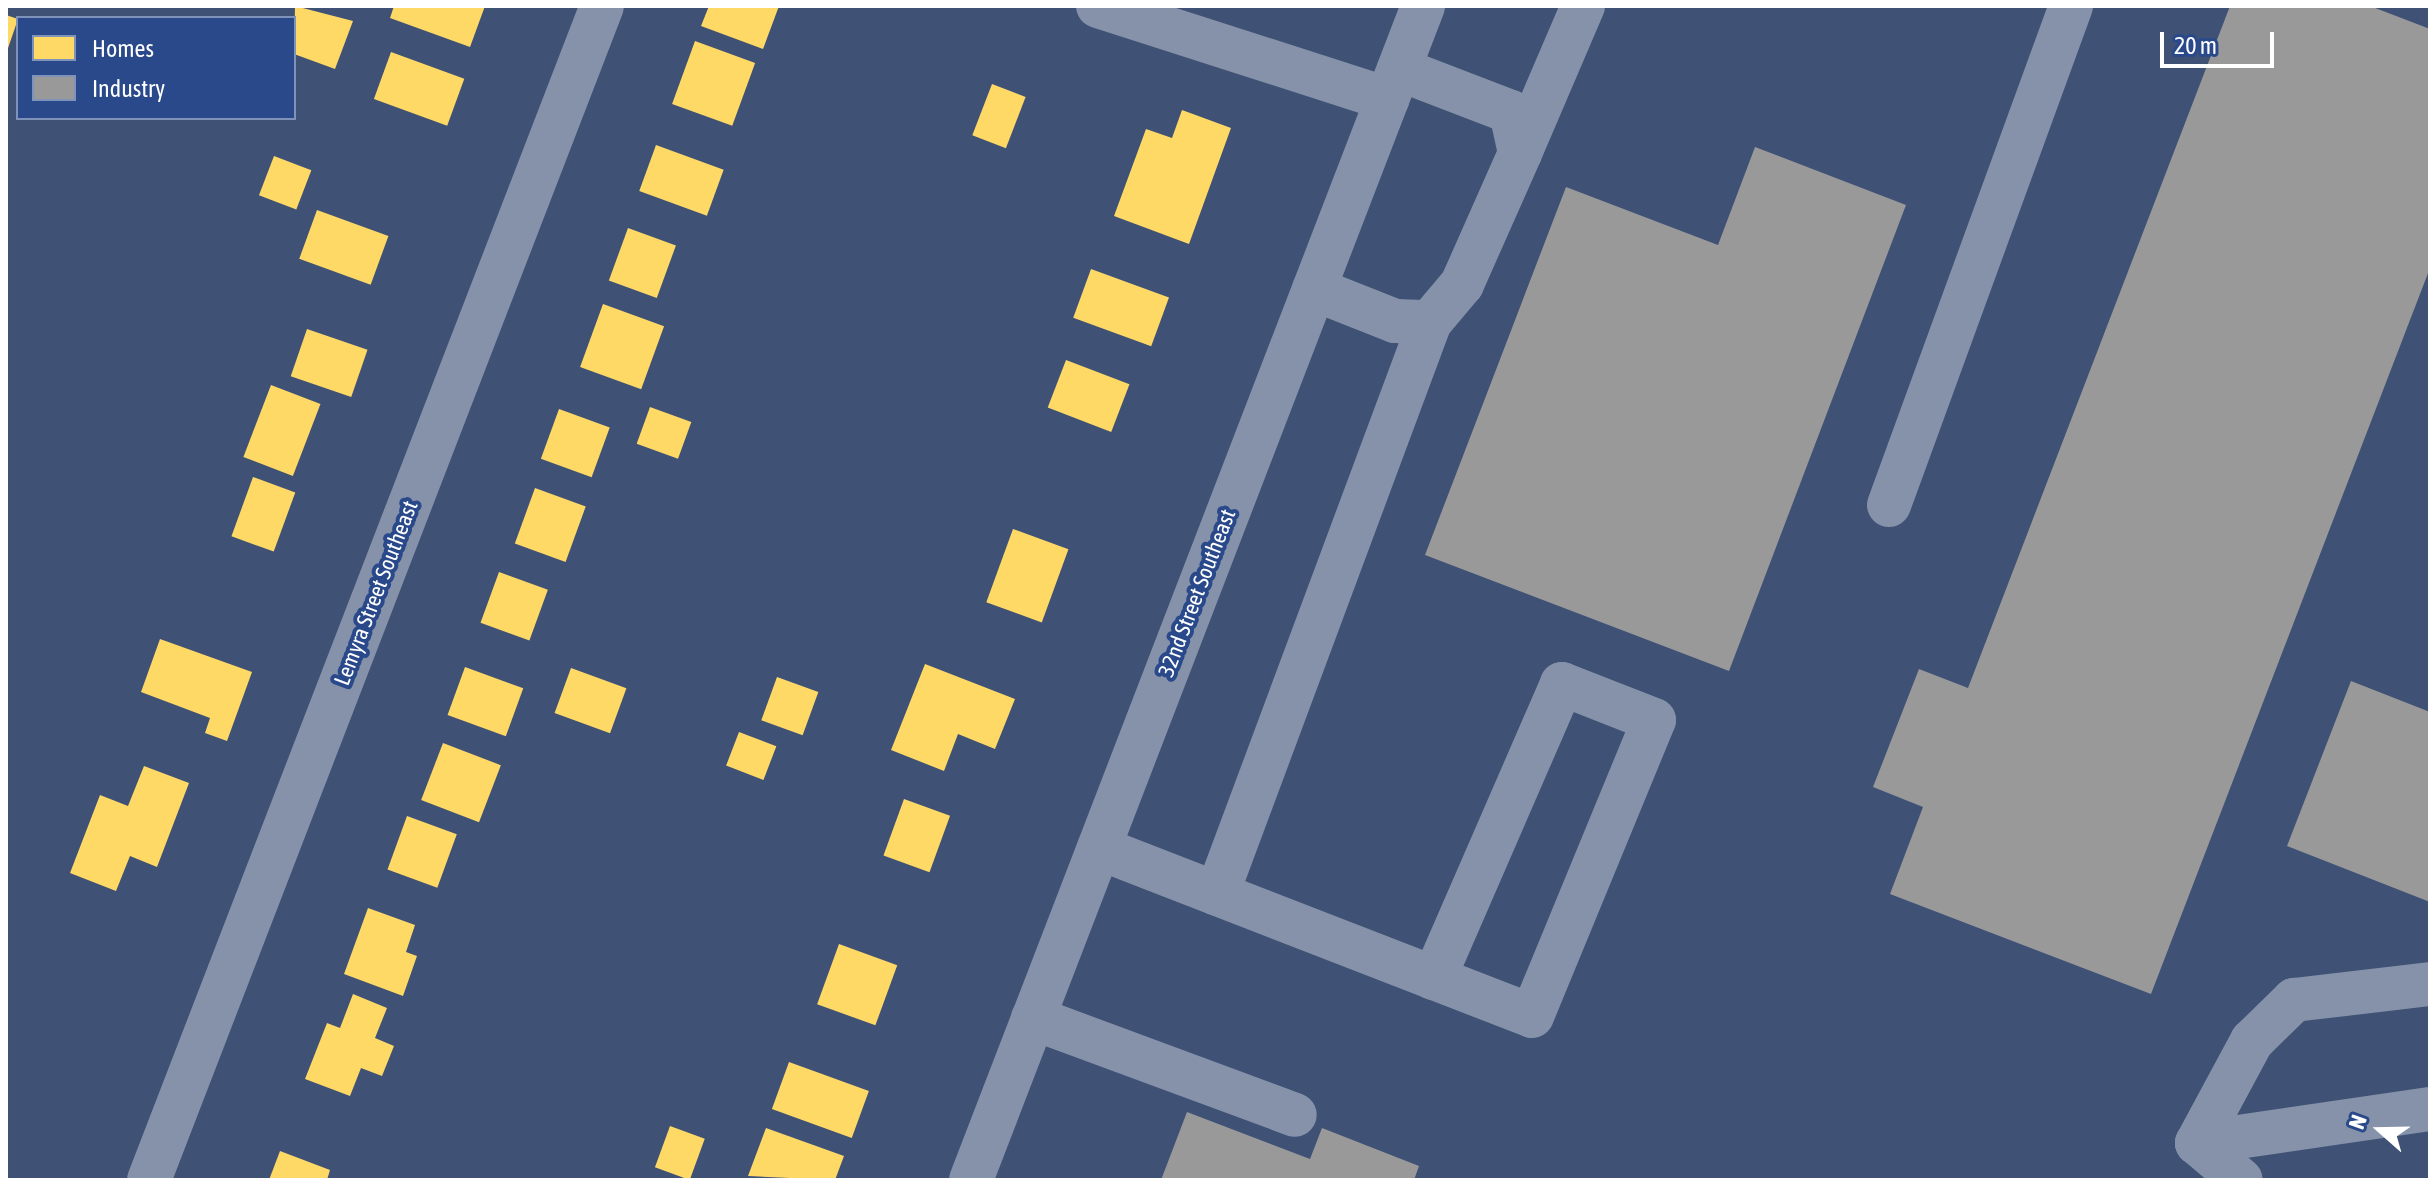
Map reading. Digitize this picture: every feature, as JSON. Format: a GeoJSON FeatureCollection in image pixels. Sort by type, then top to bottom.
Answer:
{"type":"FeatureCollection","features":[{"type":"Feature","properties":{"kind":"street","name":"Lemyra Street Southeast"},"geometry":{"type":"LineString","coordinates":[[149,1180],[602,6]]}},
{"type":"Feature","properties":{"kind":"street"},"geometry":{"type":"LineString","coordinates":[[1098,6],[1511,112],[1520,153]]}},
{"type":"Feature","properties":{"kind":"street","name":"32nd Street Southeast"},"geometry":{"type":"LineString","coordinates":[[971,1180],[1423,6]]}},
{"type":"Feature","properties":{"kind":"street"},"geometry":{"type":"LineString","coordinates":[[1217,894],[1430,322],[1462,284],[1583,6]]}},
{"type":"Feature","properties":{"kind":"street"},"geometry":{"type":"LineString","coordinates":[[1889,505],[2071,6]]}},
{"type":"Feature","properties":{"kind":"street"},"geometry":{"type":"LineString","coordinates":[[1314,289],[1395,321],[1430,322]]}},
{"type":"Feature","properties":{"kind":"street"},"geometry":{"type":"LineString","coordinates":[[1099,848],[1217,894],[1532,1016],[1654,720],[1562,684],[1434,978]]}},
{"type":"Feature","properties":{"kind":"street"},"geometry":{"type":"LineString","coordinates":[[2197,1143],[2252,1041],[2294,1000],[2430,984]]}},
{"type":"Feature","properties":{"kind":"street"},"geometry":{"type":"LineString","coordinates":[[1033,1018],[1295,1115]]}},
{"type":"Feature","properties":{"kind":"street"},"geometry":{"type":"LineString","coordinates":[[2197,1143],[2430,1109]]}},
{"type":"Feature","properties":{"kind":"street"},"geometry":{"type":"LineString","coordinates":[[2197,1143],[2241,1180]]}},
{"type":"Feature","properties":{"kind":"building: Homes"},"geometry":{"type":"Polygon","coordinates":[[[295,6],[353,21],[335,69],[296,55],[295,6]]]}},
{"type":"Feature","properties":{"kind":"building: Homes"},"geometry":{"type":"Polygon","coordinates":[[[394,6],[485,6],[470,47],[390,18],[394,6]]]}},
{"type":"Feature","properties":{"kind":"building: Homes"},"geometry":{"type":"Polygon","coordinates":[[[709,6],[779,6],[763,49],[701,26],[709,6]]]}},
{"type":"Feature","properties":{"kind":"building: Homes"},"geometry":{"type":"Polygon","coordinates":[[[6,15],[16,18],[16,25],[6,54],[6,15]]]}},
{"type":"Feature","properties":{"kind":"building: Homes"},"geometry":{"type":"Polygon","coordinates":[[[695,41],[755,63],[732,126],[672,104],[695,41]]]}},
{"type":"Feature","properties":{"kind":"building: Homes"},"geometry":{"type":"Polygon","coordinates":[[[391,52],[464,79],[447,126],[374,99],[391,52]]]}},
{"type":"Feature","properties":{"kind":"building: Homes"},"geometry":{"type":"Polygon","coordinates":[[[992,84],[1026,97],[1006,148],[972,135],[992,84]]]}},
{"type":"Feature","properties":{"kind":"building: Homes"},"geometry":{"type":"Polygon","coordinates":[[[1182,110],[1231,128],[1189,244],[1114,216],[1146,129],[1172,138],[1182,110]]]}},
{"type":"Feature","properties":{"kind":"building: Homes"},"geometry":{"type":"Polygon","coordinates":[[[656,145],[724,170],[707,216],[639,191],[656,145]]]}},
{"type":"Feature","properties":{"kind":"building: Homes"},"geometry":{"type":"Polygon","coordinates":[[[274,156],[311,170],[296,210],[259,195],[274,156]]]}},
{"type":"Feature","properties":{"kind":"building: Homes"},"geometry":{"type":"Polygon","coordinates":[[[317,210],[388,236],[371,285],[299,259],[317,210]]]}},
{"type":"Feature","properties":{"kind":"building: Homes"},"geometry":{"type":"Polygon","coordinates":[[[628,228],[676,245],[657,298],[609,281],[628,228]]]}},
{"type":"Feature","properties":{"kind":"building: Homes"},"geometry":{"type":"Polygon","coordinates":[[[1091,269],[1169,297],[1151,346],[1073,318],[1091,269]]]}},
{"type":"Feature","properties":{"kind":"building: Homes"},"geometry":{"type":"Polygon","coordinates":[[[603,304],[664,326],[641,389],[580,367],[603,304]]]}},
{"type":"Feature","properties":{"kind":"building: Homes"},"geometry":{"type":"Polygon","coordinates":[[[307,329],[368,350],[351,397],[291,376],[307,329]]]}},
{"type":"Feature","properties":{"kind":"building: Homes"},"geometry":{"type":"Polygon","coordinates":[[[1066,360],[1129,384],[1111,432],[1048,408],[1066,360]]]}},
{"type":"Feature","properties":{"kind":"building: Homes"},"geometry":{"type":"Polygon","coordinates":[[[271,385],[320,404],[293,476],[243,457],[271,385]]]}},
{"type":"Feature","properties":{"kind":"building: Homes"},"geometry":{"type":"Polygon","coordinates":[[[650,407],[691,422],[678,459],[637,444],[650,407]]]}},
{"type":"Feature","properties":{"kind":"building: Homes"},"geometry":{"type":"Polygon","coordinates":[[[559,409],[610,427],[592,477],[541,459],[559,409]]]}},
{"type":"Feature","properties":{"kind":"building: Homes"},"geometry":{"type":"Polygon","coordinates":[[[253,477],[295,492],[274,552],[231,536],[253,477]]]}},
{"type":"Feature","properties":{"kind":"building: Homes"},"geometry":{"type":"Polygon","coordinates":[[[535,488],[586,506],[566,562],[515,543],[535,488]]]}},
{"type":"Feature","properties":{"kind":"building: Homes"},"geometry":{"type":"Polygon","coordinates":[[[1013,529],[1068,549],[1042,622],[986,602],[1013,529]]]}},
{"type":"Feature","properties":{"kind":"building: Homes"},"geometry":{"type":"Polygon","coordinates":[[[499,572],[548,590],[529,641],[481,623],[499,572]]]}},
{"type":"Feature","properties":{"kind":"building: Homes"},"geometry":{"type":"Polygon","coordinates":[[[160,639],[252,672],[227,741],[205,733],[210,718],[141,692],[160,639]]]}},
{"type":"Feature","properties":{"kind":"building: Homes"},"geometry":{"type":"Polygon","coordinates":[[[925,664],[1015,699],[995,749],[958,734],[944,771],[891,750],[925,664]]]}},
{"type":"Feature","properties":{"kind":"building: Homes"},"geometry":{"type":"Polygon","coordinates":[[[465,667],[523,688],[506,736],[448,715],[465,667]]]}},
{"type":"Feature","properties":{"kind":"building: Homes"},"geometry":{"type":"Polygon","coordinates":[[[571,668],[626,688],[610,733],[555,713],[571,668]]]}},
{"type":"Feature","properties":{"kind":"building: Homes"},"geometry":{"type":"Polygon","coordinates":[[[777,677],[818,692],[803,735],[761,720],[777,677]]]}},
{"type":"Feature","properties":{"kind":"building: Homes"},"geometry":{"type":"Polygon","coordinates":[[[739,732],[776,746],[763,780],[726,766],[739,732]]]}},
{"type":"Feature","properties":{"kind":"building: Homes"},"geometry":{"type":"Polygon","coordinates":[[[443,743],[501,765],[479,822],[421,800],[443,743]]]}},
{"type":"Feature","properties":{"kind":"building: Homes"},"geometry":{"type":"Polygon","coordinates":[[[144,766],[189,783],[157,867],[130,856],[116,891],[70,873],[100,795],[128,806],[144,766]]]}},
{"type":"Feature","properties":{"kind":"building: Homes"},"geometry":{"type":"Polygon","coordinates":[[[904,799],[950,816],[930,872],[883,855],[904,799]]]}},
{"type":"Feature","properties":{"kind":"building: Homes"},"geometry":{"type":"Polygon","coordinates":[[[407,816],[457,834],[437,888],[388,870],[407,816]]]}},
{"type":"Feature","properties":{"kind":"building: Homes"},"geometry":{"type":"Polygon","coordinates":[[[368,908],[415,925],[406,952],[417,956],[403,996],[344,974],[368,908]]]}},
{"type":"Feature","properties":{"kind":"building: Homes"},"geometry":{"type":"Polygon","coordinates":[[[839,944],[897,965],[875,1025],[817,1004],[839,944]]]}},
{"type":"Feature","properties":{"kind":"building: Homes"},"geometry":{"type":"Polygon","coordinates":[[[353,994],[387,1008],[375,1038],[394,1046],[382,1076],[361,1068],[350,1096],[305,1079],[327,1023],[340,1028],[353,994]]]}},
{"type":"Feature","properties":{"kind":"building: Homes"},"geometry":{"type":"Polygon","coordinates":[[[789,1062],[869,1091],[852,1138],[772,1109],[789,1062]]]}},
{"type":"Feature","properties":{"kind":"building: Homes"},"geometry":{"type":"Polygon","coordinates":[[[670,1126],[705,1139],[690,1180],[655,1167],[670,1126]]]}},
{"type":"Feature","properties":{"kind":"building: Homes"},"geometry":{"type":"Polygon","coordinates":[[[766,1128],[844,1156],[835,1180],[748,1176],[766,1128]]]}},
{"type":"Feature","properties":{"kind":"building: Homes"},"geometry":{"type":"Polygon","coordinates":[[[280,1151],[330,1170],[327,1180],[269,1180],[280,1151]]]}},
{"type":"Feature","properties":{"kind":"building: Industry"},"geometry":{"type":"Polygon","coordinates":[[[2230,6],[2370,6],[2430,29],[2430,268],[2151,994],[1890,894],[1923,807],[1873,787],[1919,669],[1968,688],[2230,6]]]}},
{"type":"Feature","properties":{"kind":"building: Industry"},"geometry":{"type":"Polygon","coordinates":[[[1755,147],[1906,205],[1729,671],[1425,555],[1566,187],[1718,245],[1755,147]]]}},
{"type":"Feature","properties":{"kind":"building: Industry"},"geometry":{"type":"Polygon","coordinates":[[[2351,681],[2430,712],[2430,902],[2287,846],[2351,681]]]}},
{"type":"Feature","properties":{"kind":"building: Industry"},"geometry":{"type":"Polygon","coordinates":[[[1187,1112],[1310,1159],[1322,1128],[1419,1166],[1414,1180],[1161,1180],[1187,1112]]]}}]}
